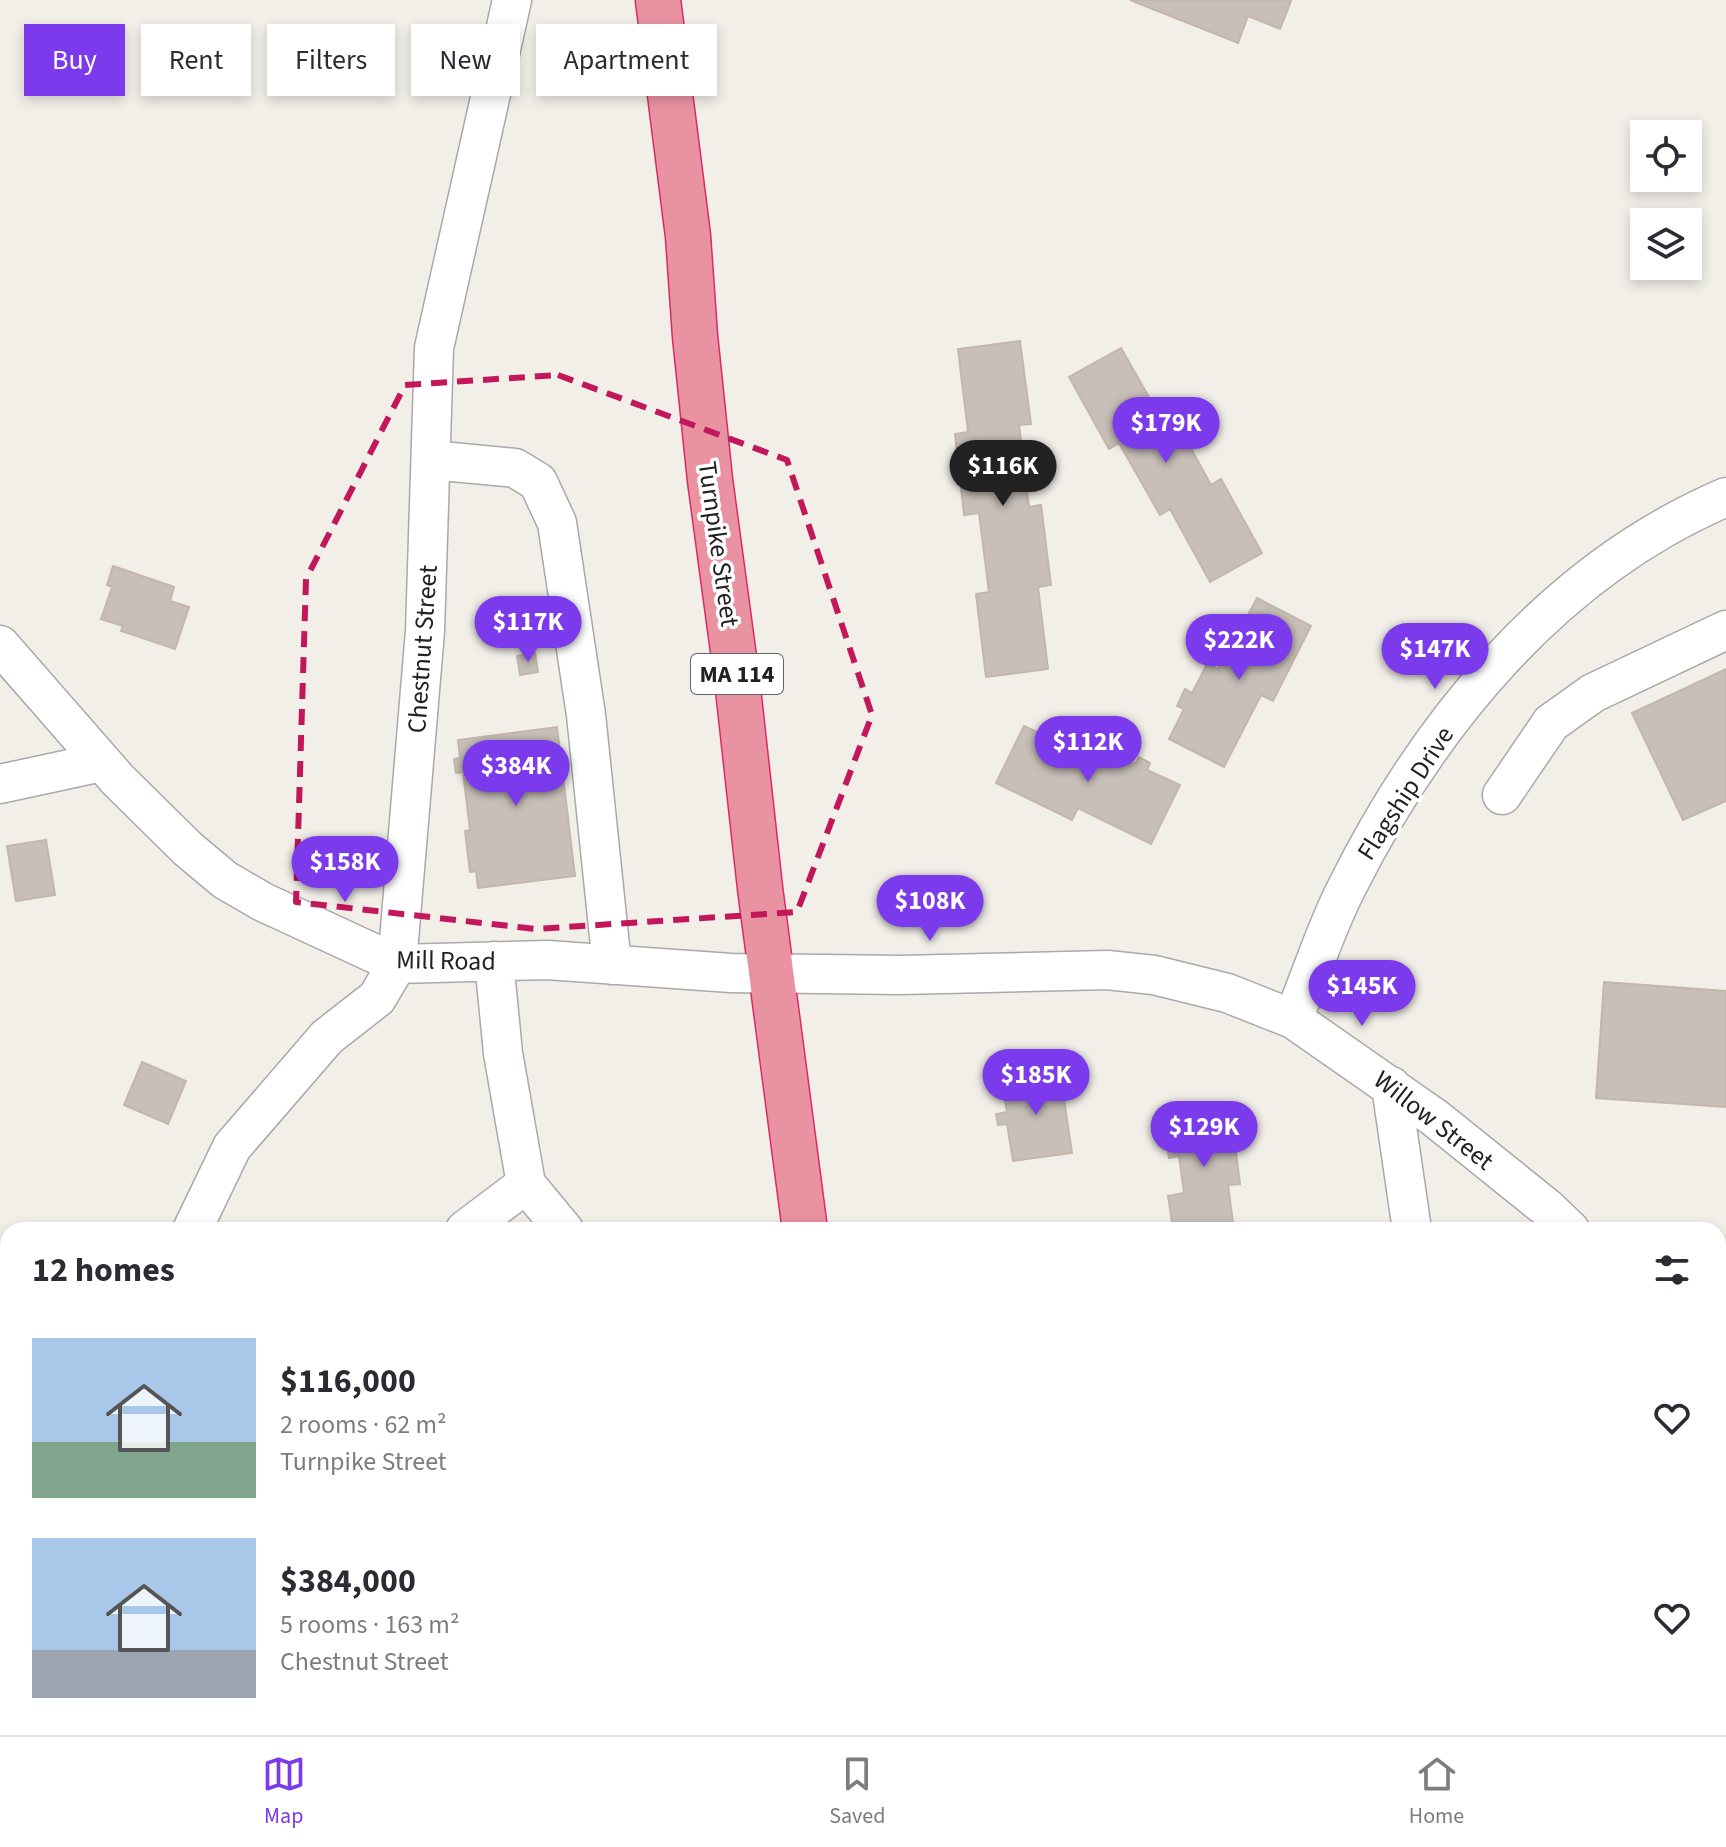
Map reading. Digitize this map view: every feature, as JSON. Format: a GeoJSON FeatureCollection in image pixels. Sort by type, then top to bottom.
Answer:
{"type":"FeatureCollection","features":[{"type":"Feature","properties":{"kind":"highway","name":"Turnpike Street"},"geometry":{"type":"LineString","coordinates":[[658,0],[688,236],[702,412],[804,1222]]}},
{"type":"Feature","properties":{"kind":"street","name":"Chestnut Street"},"geometry":{"type":"LineString","coordinates":[[196,1222],[232,1147],[327,1037],[377,998],[397,964],[425,631],[434,348],[512,0]]}},
{"type":"Feature","properties":{"kind":"street"},"geometry":{"type":"LineString","coordinates":[[431,460],[515,468],[538,482],[557,523],[586,715],[612,965]]}},
{"type":"Feature","properties":{"kind":"street","name":"Flagship Drive"},"geometry":{"type":"LineString","coordinates":[[1293,1019],[1344,892],[1379,828],[1424,758],[1494,668],[1558,603],[1594,573],[1676,520],[1726,497]]}},
{"type":"Feature","properties":{"kind":"street"},"geometry":{"type":"LineString","coordinates":[[1502,795],[1551,723],[1593,693],[1726,630]]}},
{"type":"Feature","properties":{"kind":"street","name":"Mill Road"},"geometry":{"type":"LineString","coordinates":[[0,645],[156,819],[225,880],[263,902],[397,964],[547,960],[731,973],[771,972]]}},
{"type":"Feature","properties":{"kind":"street"},"geometry":{"type":"LineString","coordinates":[[0,784],[102,762]]}},
{"type":"Feature","properties":{"kind":"street"},"geometry":{"type":"LineString","coordinates":[[494,961],[503,1053],[526,1184],[557,1222]]}},
{"type":"Feature","properties":{"kind":"street","name":"Willow Street"},"geometry":{"type":"LineString","coordinates":[[771,972],[901,975],[1107,970],[1154,975],[1227,993],[1293,1019],[1391,1086],[1550,1222]]}},
{"type":"Feature","properties":{"kind":"street"},"geometry":{"type":"LineString","coordinates":[[1391,1086],[1411,1222]]}},
{"type":"Feature","properties":{"kind":"street"},"geometry":{"type":"LineString","coordinates":[[476,1222],[526,1184]]}},
{"type":"Feature","properties":{"kind":"highlighted area"},"geometry":{"type":"Polygon","coordinates":[[[558,375],[787,460],[872,715],[797,912],[536,929],[296,902],[306,579],[405,385],[558,375]]]}},
{"type":"Feature","properties":{"kind":"building"},"geometry":{"type":"Polygon","coordinates":[[[1130,0],[1291,1],[1280,29],[1248,16],[1238,43],[1130,0]]]}},
{"type":"Feature","properties":{"kind":"building"},"geometry":{"type":"Polygon","coordinates":[[[1020,341],[1031,424],[1019,425],[1029,507],[1041,505],[1051,585],[1038,587],[1048,669],[986,677],[976,594],[989,592],[979,513],[964,515],[955,434],[968,432],[958,349],[1020,341]]]}},
{"type":"Feature","properties":{"kind":"building"},"geometry":{"type":"Polygon","coordinates":[[[1121,348],[1162,420],[1172,414],[1211,485],[1221,479],[1262,553],[1210,582],[1170,509],[1160,515],[1119,443],[1109,449],[1069,377],[1121,348]]]}},
{"type":"Feature","properties":{"kind":"building"},"geometry":{"type":"Polygon","coordinates":[[[113,566],[174,587],[170,601],[189,607],[175,649],[121,631],[123,626],[101,619],[112,587],[107,585],[113,566]]]}},
{"type":"Feature","properties":{"kind":"building"},"geometry":{"type":"Polygon","coordinates":[[[1257,598],[1311,626],[1273,701],[1261,695],[1224,767],[1169,739],[1184,709],[1177,706],[1185,689],[1192,693],[1207,664],[1218,669],[1233,638],[1225,634],[1231,623],[1241,628],[1257,598]]]}},
{"type":"Feature","properties":{"kind":"building"},"geometry":{"type":"Polygon","coordinates":[[[535,653],[538,672],[520,675],[517,656],[535,653]]]}},
{"type":"Feature","properties":{"kind":"building"},"geometry":{"type":"Polygon","coordinates":[[[1726,669],[1726,801],[1683,820],[1632,713],[1726,669]]]}},
{"type":"Feature","properties":{"kind":"building"},"geometry":{"type":"Polygon","coordinates":[[[1024,726],[1054,740],[1058,733],[1072,740],[1069,747],[1100,762],[1106,750],[1135,764],[1139,757],[1150,763],[1147,770],[1180,785],[1151,844],[1078,808],[1072,820],[996,783],[1024,726]]]}},
{"type":"Feature","properties":{"kind":"building"},"geometry":{"type":"Polygon","coordinates":[[[557,727],[575,876],[478,888],[476,871],[470,872],[465,831],[470,830],[463,772],[456,773],[454,759],[460,758],[458,740],[557,727]]]}},
{"type":"Feature","properties":{"kind":"building"},"geometry":{"type":"Polygon","coordinates":[[[46,840],[55,895],[16,901],[7,846],[46,840]]]}},
{"type":"Feature","properties":{"kind":"building"},"geometry":{"type":"Polygon","coordinates":[[[1604,982],[1726,991],[1726,1107],[1596,1098],[1604,982]]]}},
{"type":"Feature","properties":{"kind":"building"},"geometry":{"type":"Polygon","coordinates":[[[142,1062],[186,1081],[168,1124],[124,1105],[142,1062]]]}},
{"type":"Feature","properties":{"kind":"building"},"geometry":{"type":"Polygon","coordinates":[[[1060,1072],[1072,1153],[1013,1161],[1007,1124],[998,1125],[996,1114],[1007,1112],[1002,1081],[1060,1072]]]}},
{"type":"Feature","properties":{"kind":"building"},"geometry":{"type":"Polygon","coordinates":[[[1230,1104],[1240,1184],[1228,1185],[1233,1222],[1172,1222],[1168,1196],[1184,1193],[1179,1156],[1169,1158],[1167,1144],[1176,1142],[1172,1111],[1230,1104]]]}}]}
